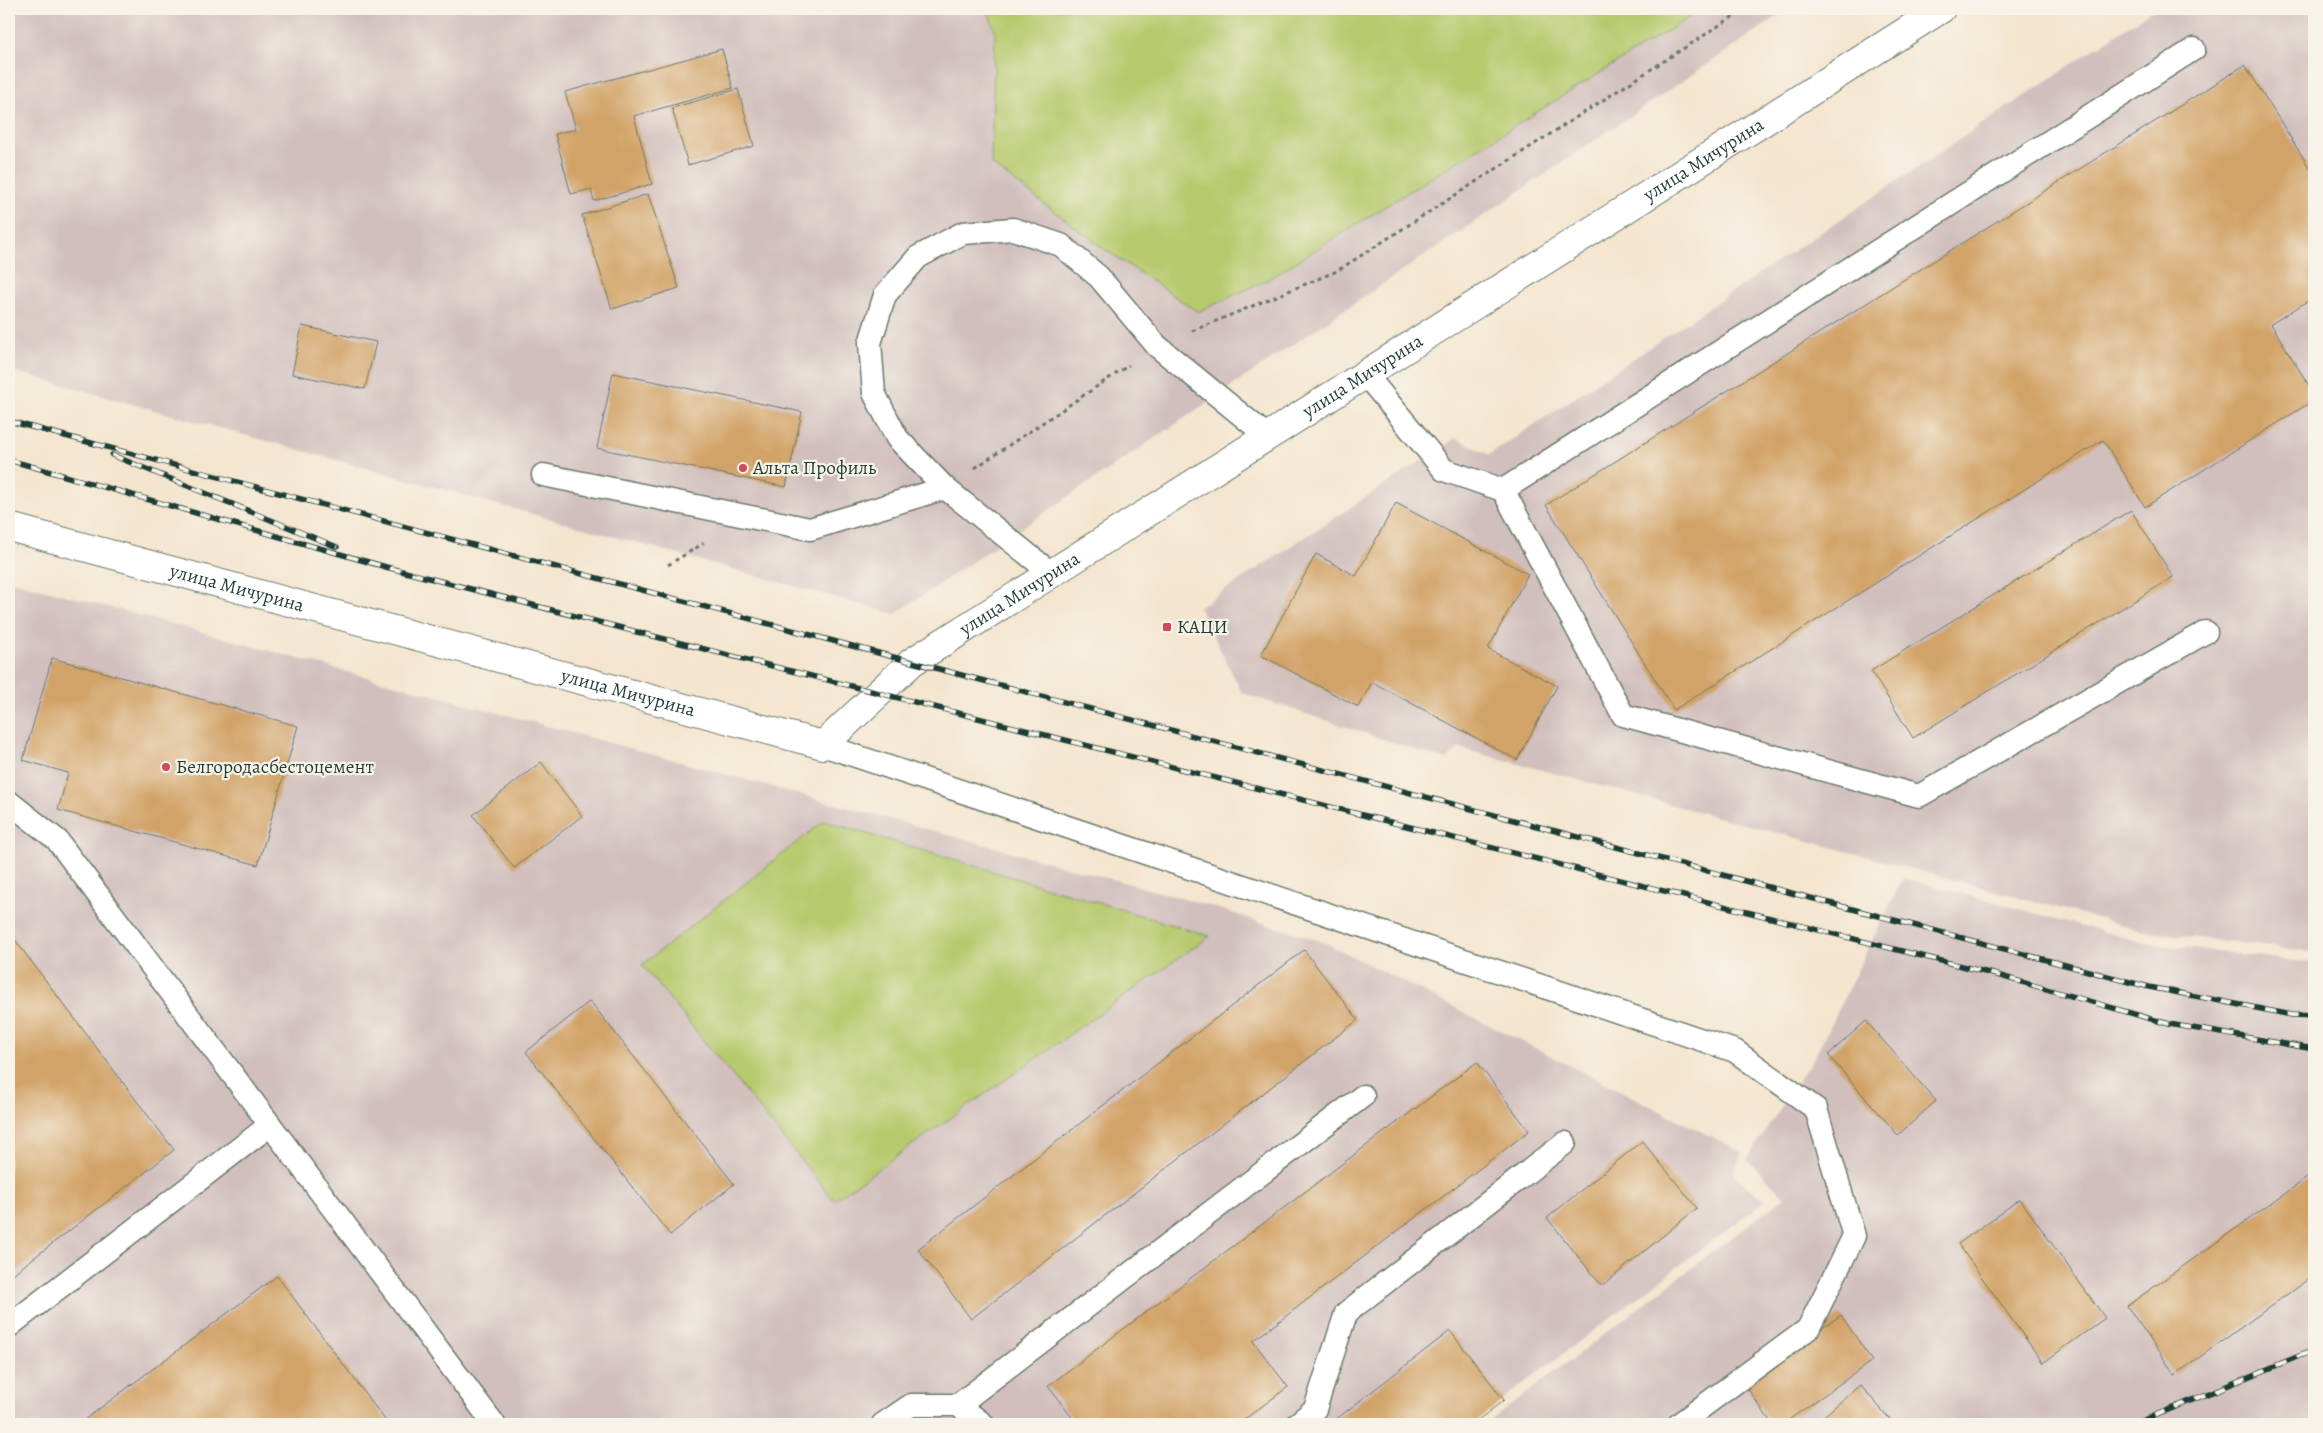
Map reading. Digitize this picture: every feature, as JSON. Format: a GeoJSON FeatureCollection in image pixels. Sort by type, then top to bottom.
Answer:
{"type":"FeatureCollection","features":[{"type":"Feature","properties":{"kind":"street","name":"улица Мичурина"},"geometry":{"type":"LineString","coordinates":[[9,527],[823,745],[912,662],[1941,9]]}},
{"type":"Feature","properties":{"kind":"lane"},"geometry":{"type":"LineString","coordinates":[[1503,490],[2194,49]]}},
{"type":"Feature","properties":{"kind":"lane"},"geometry":{"type":"LineString","coordinates":[[1051,573],[945,488],[897,438],[874,393],[870,343],[886,295],[918,257],[963,233],[1013,229],[1061,245],[1099,277],[1157,346],[1267,436]]}},
{"type":"Feature","properties":{"kind":"lane"},"geometry":{"type":"LineString","coordinates":[[1366,375],[1444,470],[1503,490],[1623,715],[1919,796],[2206,632]]}},
{"type":"Feature","properties":{"kind":"lane"},"geometry":{"type":"LineString","coordinates":[[543,475],[810,529],[945,488]]}},
{"type":"Feature","properties":{"kind":"lane"},"geometry":{"type":"LineString","coordinates":[[823,745],[1735,1051],[1816,1109],[1854,1236],[1808,1329],[1679,1424]]}},
{"type":"Feature","properties":{"kind":"lane"},"geometry":{"type":"LineString","coordinates":[[9,802],[57,840],[494,1424]]}},
{"type":"Feature","properties":{"kind":"lane"},"geometry":{"type":"LineString","coordinates":[[958,1405],[1363,1096]]}},
{"type":"Feature","properties":{"kind":"lane"},"geometry":{"type":"LineString","coordinates":[[9,1326],[270,1125]]}},
{"type":"Feature","properties":{"kind":"lane"},"geometry":{"type":"LineString","coordinates":[[1297,1424],[1315,1410],[1346,1313],[1565,1142]]}},
{"type":"Feature","properties":{"kind":"lane"},"geometry":{"type":"LineString","coordinates":[[883,1424],[911,1405],[958,1405],[983,1424]]}},
{"type":"Feature","properties":{"kind":"path"},"geometry":{"type":"LineString","coordinates":[[945,488],[1157,346],[1337,271],[1745,9]]}},
{"type":"Feature","properties":{"kind":"shaded area"},"geometry":{"type":"Polygon","coordinates":[[[9,9],[1789,9],[895,614],[9,370],[9,9]]]}},
{"type":"Feature","properties":{"kind":"shaded area"},"geometry":{"type":"Polygon","coordinates":[[[2154,9],[2314,9],[2314,952],[2149,932],[1459,748],[1447,760],[1242,693],[1199,607],[1456,438],[1489,455],[2154,9]]]}},
{"type":"Feature","properties":{"kind":"shaded area"},"geometry":{"type":"Polygon","coordinates":[[[9,580],[1207,905],[1326,943],[1742,1152],[1733,1174],[1765,1201],[1470,1424],[9,1424],[9,580]]]}},
{"type":"Feature","properties":{"kind":"shaded area"},"geometry":{"type":"Polygon","coordinates":[[[1903,878],[2150,944],[2314,963],[2314,1424],[1486,1424],[1785,1197],[1747,1159],[1816,1054],[1903,878]]]}},
{"type":"Feature","properties":{"kind":"green space"},"geometry":{"type":"Polygon","coordinates":[[[987,9],[1703,9],[1267,280],[1198,312],[1103,248],[991,164],[995,30],[987,9]]]}},
{"type":"Feature","properties":{"kind":"green space"},"geometry":{"type":"Polygon","coordinates":[[[824,821],[1210,936],[834,1200],[642,965],[824,821]]]}},
{"type":"Feature","properties":{"kind":"building"},"geometry":{"type":"Polygon","coordinates":[[[722,49],[733,88],[634,116],[652,184],[594,201],[591,189],[571,194],[555,134],[576,129],[565,92],[722,49]]]}},
{"type":"Feature","properties":{"kind":"building"},"geometry":{"type":"Polygon","coordinates":[[[2245,65],[2314,175],[2314,297],[2271,324],[2314,394],[2314,400],[2145,507],[2103,440],[1674,710],[1546,505],[2245,65]]]}},
{"type":"Feature","properties":{"kind":"building"},"geometry":{"type":"Polygon","coordinates":[[[738,89],[754,146],[688,165],[672,108],[738,89]]]}},
{"type":"Feature","properties":{"kind":"building"},"geometry":{"type":"Polygon","coordinates":[[[648,194],[679,288],[612,309],[582,215],[648,194]]]}},
{"type":"Feature","properties":{"kind":"building"},"geometry":{"type":"Polygon","coordinates":[[[302,326],[376,342],[365,389],[292,374],[302,326]]]}},
{"type":"Feature","properties":{"kind":"building"},"geometry":{"type":"Polygon","coordinates":[[[613,373],[802,412],[786,487],[597,448],[613,373]]]}},
{"type":"Feature","properties":{"kind":"building"},"geometry":{"type":"Polygon","coordinates":[[[1396,503],[1528,574],[1488,649],[1557,686],[1517,760],[1372,682],[1358,707],[1261,655],[1316,554],[1356,576],[1396,503]]]}},
{"type":"Feature","properties":{"kind":"building"},"geometry":{"type":"Polygon","coordinates":[[[2131,510],[2173,577],[1913,738],[1871,671],[2131,510]]]}},
{"type":"Feature","properties":{"kind":"building","name":"Белгородасбестоцемент"},"geometry":{"type":"Polygon","coordinates":[[[52,658],[298,726],[258,865],[58,810],[68,773],[23,760],[52,658]]]}},
{"type":"Feature","properties":{"kind":"building"},"geometry":{"type":"Polygon","coordinates":[[[541,762],[582,816],[514,868],[473,815],[541,762]]]}},
{"type":"Feature","properties":{"kind":"building"},"geometry":{"type":"Polygon","coordinates":[[[9,932],[174,1150],[9,1277],[9,932]]]}},
{"type":"Feature","properties":{"kind":"building"},"geometry":{"type":"Polygon","coordinates":[[[1304,950],[1358,1020],[971,1319],[918,1249],[1304,950]]]}},
{"type":"Feature","properties":{"kind":"building"},"geometry":{"type":"Polygon","coordinates":[[[590,1001],[734,1184],[670,1235],[526,1052],[590,1001]]]}},
{"type":"Feature","properties":{"kind":"building"},"geometry":{"type":"Polygon","coordinates":[[[1866,1021],[1936,1101],[1898,1135],[1828,1055],[1866,1021]]]}},
{"type":"Feature","properties":{"kind":"building"},"geometry":{"type":"Polygon","coordinates":[[[1477,1062],[1529,1131],[1253,1341],[1288,1387],[1238,1424],[1147,1424],[1146,1422],[1143,1424],[1077,1424],[1048,1386],[1477,1062]]]}},
{"type":"Feature","properties":{"kind":"building"},"geometry":{"type":"Polygon","coordinates":[[[1642,1141],[1697,1208],[1602,1286],[1547,1218],[1642,1141]]]}},
{"type":"Feature","properties":{"kind":"building"},"geometry":{"type":"Polygon","coordinates":[[[2314,1173],[2314,1275],[2175,1375],[2127,1306],[2314,1173]]]}},
{"type":"Feature","properties":{"kind":"building"},"geometry":{"type":"Polygon","coordinates":[[[2020,1199],[2105,1318],[2043,1363],[1958,1244],[2020,1199]]]}},
{"type":"Feature","properties":{"kind":"building"},"geometry":{"type":"Polygon","coordinates":[[[277,1276],[388,1424],[79,1424],[277,1276]]]}},
{"type":"Feature","properties":{"kind":"building"},"geometry":{"type":"Polygon","coordinates":[[[1841,1315],[1872,1361],[1783,1424],[1772,1424],[1744,1383],[1841,1315]]]}},
{"type":"Feature","properties":{"kind":"building"},"geometry":{"type":"Polygon","coordinates":[[[1450,1331],[1504,1400],[1473,1424],[1330,1424],[1450,1331]]]}},
{"type":"Feature","properties":{"kind":"building"},"geometry":{"type":"Polygon","coordinates":[[[1860,1385],[1894,1424],[1820,1424],[1818,1421],[1860,1385]]]}},
{"type":"Feature","properties":{"kind":"railway"},"geometry":{"type":"LineString","coordinates":[[9,421],[912,662],[2149,987],[2292,1015],[2314,1016]]}},
{"type":"Feature","properties":{"kind":"railway"},"geometry":{"type":"LineString","coordinates":[[112,455],[337,547]]}},
{"type":"Feature","properties":{"kind":"railway"},"geometry":{"type":"LineString","coordinates":[[9,460],[386,567],[1997,975],[2169,1024],[2314,1049]]}},
{"type":"Feature","properties":{"kind":"railway"},"geometry":{"type":"LineString","coordinates":[[2134,1424],[2314,1350]]}},
{"type":"Feature","properties":{"kind":"place","name":"Альта Профиль"},"geometry":{"type":"Point","coordinates":[743,468]}},
{"type":"Feature","properties":{"kind":"place","name":"КАЦИ"},"geometry":{"type":"Point","coordinates":[1167,627]}},
{"type":"Feature","properties":{"kind":"place","name":"Белгородасбестоцемент"},"geometry":{"type":"Point","coordinates":[166,767]}}]}
